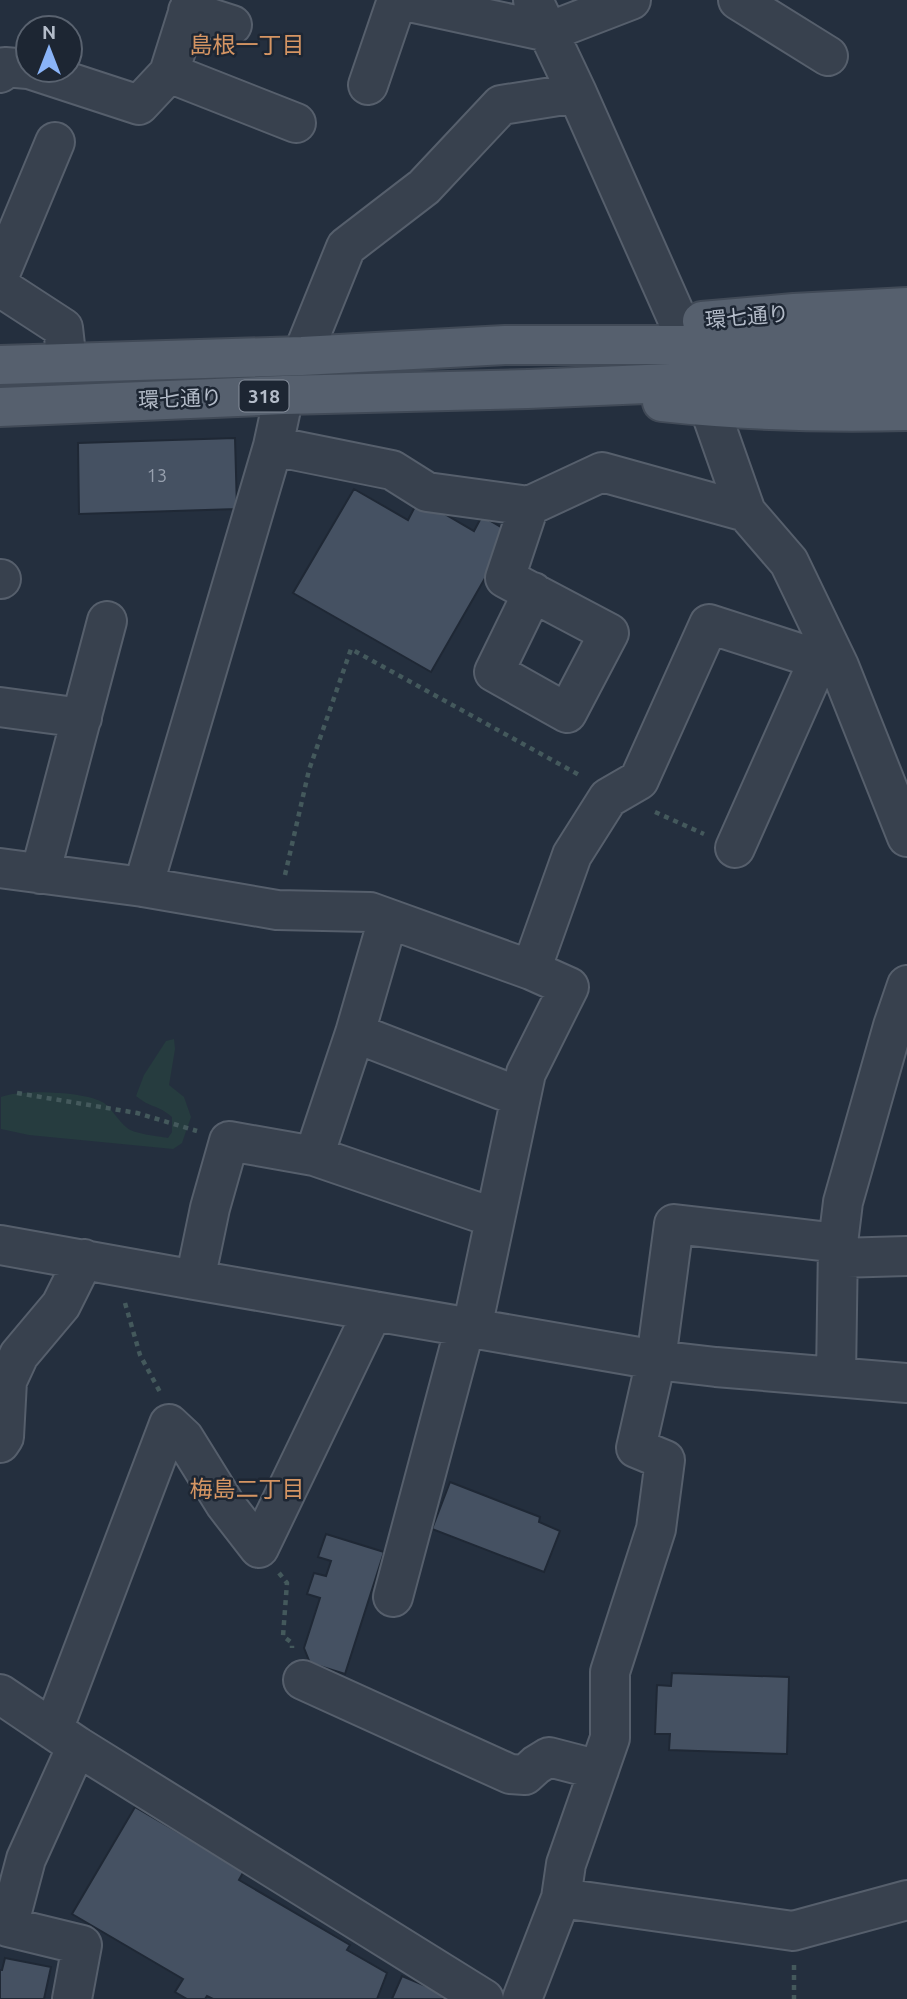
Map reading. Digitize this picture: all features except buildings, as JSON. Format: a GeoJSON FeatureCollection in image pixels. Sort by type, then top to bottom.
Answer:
{"type":"FeatureCollection","features":[{"type":"Feature","properties":{"kind":"main road","name":"環七通り"},"geometry":{"type":"LineString","coordinates":[[505,345],[679,323],[907,307]]}},
{"type":"Feature","properties":{"kind":"main road","name":"環七通り"},"geometry":{"type":"LineString","coordinates":[[0,365],[302,356],[505,345],[702,345],[892,357]]}},
{"type":"Feature","properties":{"kind":"main road","name":"環七通り"},"geometry":{"type":"LineString","coordinates":[[0,407],[284,395],[528,389],[892,357]]}},
{"type":"Feature","properties":{"kind":"main road","name":"環七通り"},"geometry":{"type":"LineString","coordinates":[[528,389],[709,407],[842,412],[907,411]]}},
{"type":"Feature","properties":{"kind":"street"},"geometry":{"type":"LineString","coordinates":[[368,85],[399,0],[540,16],[631,0]]}},
{"type":"Feature","properties":{"kind":"street"},"geometry":{"type":"LineString","coordinates":[[738,0],[828,55]]}},
{"type":"Feature","properties":{"kind":"street"},"geometry":{"type":"LineString","coordinates":[[75,84],[139,105],[169,73],[190,5],[232,25]]}},
{"type":"Feature","properties":{"kind":"street"},"geometry":{"type":"LineString","coordinates":[[540,16],[679,323]]}},
{"type":"Feature","properties":{"kind":"street"},"geometry":{"type":"LineString","coordinates":[[169,73],[296,123]]}},
{"type":"Feature","properties":{"kind":"street"},"geometry":{"type":"LineString","coordinates":[[302,356],[346,247],[424,187],[501,105],[577,93]]}},
{"type":"Feature","properties":{"kind":"street"},"geometry":{"type":"LineString","coordinates":[[0,274],[55,142]]}},
{"type":"Feature","properties":{"kind":"street"},"geometry":{"type":"LineString","coordinates":[[0,287],[64,328],[67,363]]}},
{"type":"Feature","properties":{"kind":"street"},"geometry":{"type":"LineString","coordinates":[[143,887],[273,446],[284,395]]}},
{"type":"Feature","properties":{"kind":"street"},"geometry":{"type":"LineString","coordinates":[[709,407],[746,512],[789,562],[829,662],[907,837]]}},
{"type":"Feature","properties":{"kind":"street"},"geometry":{"type":"LineString","coordinates":[[273,446],[391,470],[427,492],[529,506],[602,472],[746,512]]}},
{"type":"Feature","properties":{"kind":"street"},"geometry":{"type":"LineString","coordinates":[[529,506],[505,578],[533,592]]}},
{"type":"Feature","properties":{"kind":"street"},"geometry":{"type":"LineString","coordinates":[[40,874],[107,621]]}},
{"type":"Feature","properties":{"kind":"street"},"geometry":{"type":"LineString","coordinates":[[531,970],[572,855],[608,798],[639,780],[709,624],[829,662]]}},
{"type":"Feature","properties":{"kind":"street"},"geometry":{"type":"LineString","coordinates":[[735,848],[829,662]]}},
{"type":"Feature","properties":{"kind":"street"},"geometry":{"type":"LineString","coordinates":[[0,707],[82,718]]}},
{"type":"Feature","properties":{"kind":"street"},"geometry":{"type":"LineString","coordinates":[[0,868],[143,887],[277,910],[370,912],[531,970],[569,987],[526,1073],[469,1328],[393,1597]]}},
{"type":"Feature","properties":{"kind":"street"},"geometry":{"type":"LineString","coordinates":[[314,1156],[355,1033],[388,919]]}},
{"type":"Feature","properties":{"kind":"street"},"geometry":{"type":"LineString","coordinates":[[836,1377],[838,1251],[843,1202],[892,1026],[907,985]]}},
{"type":"Feature","properties":{"kind":"street"},"geometry":{"type":"LineString","coordinates":[[355,1033],[520,1097]]}},
{"type":"Feature","properties":{"kind":"street"},"geometry":{"type":"LineString","coordinates":[[195,1280],[210,1208],[229,1140],[314,1156],[495,1219]]}},
{"type":"Feature","properties":{"kind":"street"},"geometry":{"type":"LineString","coordinates":[[522,1999],[561,1898],[566,1864],[610,1738],[610,1672],[656,1529],[664,1460],[636,1448],[656,1360],[674,1224],[838,1251],[907,1256]]}},
{"type":"Feature","properties":{"kind":"street"},"geometry":{"type":"LineString","coordinates":[[0,1245],[656,1360],[907,1383]]}},
{"type":"Feature","properties":{"kind":"street"},"geometry":{"type":"LineString","coordinates":[[0,1443],[4,1437],[7,1381],[19,1355],[99,1262]]}},
{"type":"Feature","properties":{"kind":"street"},"geometry":{"type":"LineString","coordinates":[[72,1999],[82,1945],[8,1927],[26,1858],[169,1424],[184,1438],[225,1504],[259,1548],[373,1311]]}},
{"type":"Feature","properties":{"kind":"street"},"geometry":{"type":"LineString","coordinates":[[303,1680],[510,1774],[525,1775],[549,1757],[598,1770]]}},
{"type":"Feature","properties":{"kind":"street"},"geometry":{"type":"LineString","coordinates":[[0,1694],[65,1738],[484,1999]]}},
{"type":"Feature","properties":{"kind":"street"},"geometry":{"type":"LineString","coordinates":[[561,1898],[793,1931],[907,1900]]}},
{"type":"Feature","properties":{"kind":"path"},"geometry":{"type":"LineString","coordinates":[[277,910],[309,771],[351,649],[614,794],[735,848]]}},
{"type":"Feature","properties":{"kind":"path"},"geometry":{"type":"LineString","coordinates":[[17,1093],[137,1113],[229,1140]]}},
{"type":"Feature","properties":{"kind":"path"},"geometry":{"type":"LineString","coordinates":[[99,1262],[140,1355],[171,1410],[169,1424]]}},
{"type":"Feature","properties":{"kind":"path"},"geometry":{"type":"LineString","coordinates":[[259,1548],[287,1583],[283,1636],[292,1643],[292,1674],[303,1680]]}},
{"type":"Feature","properties":{"kind":"green space"},"geometry":{"type":"Polygon","coordinates":[[[174,1039],[169,1085],[184,1097],[191,1117],[182,1143],[173,1149],[29,1135],[1,1129],[1,1097],[10,1094],[53,1092],[95,1099],[107,1105],[129,1129],[168,1138],[172,1132],[172,1117],[136,1096],[144,1075],[166,1041],[174,1039]]]}},
{"type":"Feature","properties":{"kind":"district","name":"島根一丁目"},"geometry":{"type":"Point","coordinates":[247,45]}},
{"type":"Feature","properties":{"kind":"district","name":"梅島二丁目"},"geometry":{"type":"Point","coordinates":[247,1489]}}]}
